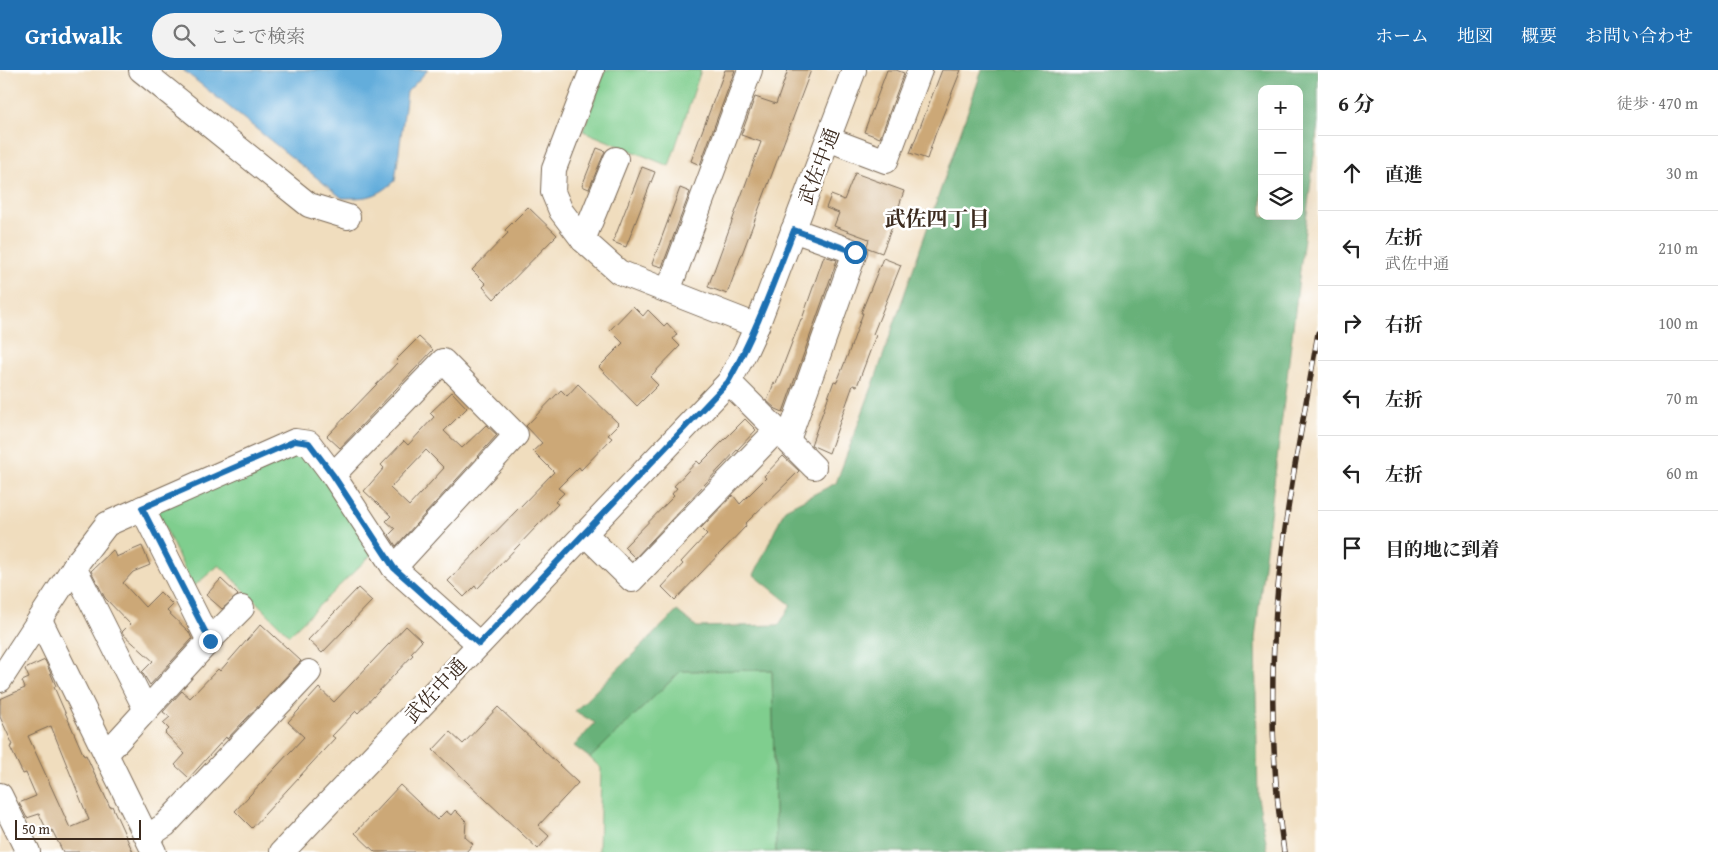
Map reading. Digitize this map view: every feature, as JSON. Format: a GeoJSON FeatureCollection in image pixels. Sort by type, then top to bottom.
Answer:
{"type":"FeatureCollection","features":[{"type":"Feature","properties":{"kind":"street"},"geometry":{"type":"LineString","coordinates":[[141,70],[309,205],[348,217]]}},
{"type":"Feature","properties":{"kind":"street"},"geometry":{"type":"LineString","coordinates":[[592,70],[554,170],[553,192],[561,211],[583,240],[618,272],[757,326]]}},
{"type":"Feature","properties":{"kind":"street"},"geometry":{"type":"LineString","coordinates":[[668,291],[750,70]]}},
{"type":"Feature","properties":{"kind":"street","name":"武佐中通"},"geometry":{"type":"LineString","coordinates":[[282,852],[728,382],[757,326],[854,70]]}},
{"type":"Feature","properties":{"kind":"street"},"geometry":{"type":"LineString","coordinates":[[828,139],[886,161],[920,70]]}},
{"type":"Feature","properties":{"kind":"street"},"geometry":{"type":"LineString","coordinates":[[583,240],[616,160]]}},
{"type":"Feature","properties":{"kind":"street"},"geometry":{"type":"LineString","coordinates":[[584,533],[632,580],[782,435],[855,252],[794,230]]}},
{"type":"Feature","properties":{"kind":"street"},"geometry":{"type":"LineString","coordinates":[[333,475],[443,361],[516,435],[394,568]]}},
{"type":"Feature","properties":{"kind":"street"},"geometry":{"type":"LineString","coordinates":[[728,382],[814,467]]}},
{"type":"Feature","properties":{"kind":"street"},"geometry":{"type":"LineString","coordinates":[[0,680],[74,567],[107,524],[295,441],[309,443],[333,475],[394,568],[479,644]]}},
{"type":"Feature","properties":{"kind":"street"},"geometry":{"type":"LineString","coordinates":[[142,508],[210,641]]}},
{"type":"Feature","properties":{"kind":"street"},"geometry":{"type":"LineString","coordinates":[[74,567],[146,710]]}},
{"type":"Feature","properties":{"kind":"street"},"geometry":{"type":"LineString","coordinates":[[106,754],[242,608]]}},
{"type":"Feature","properties":{"kind":"street"},"geometry":{"type":"LineString","coordinates":[[40,620],[150,844],[164,825],[309,672]]}},
{"type":"Feature","properties":{"kind":"street"},"geometry":{"type":"LineString","coordinates":[[0,795],[28,852]]}},
{"type":"Feature","properties":{"kind":"green space"},"geometry":{"type":"Polygon","coordinates":[[[605,70],[701,70],[669,166],[583,131],[605,70]]]}},
{"type":"Feature","properties":{"kind":"green space"},"geometry":{"type":"Polygon","coordinates":[[[982,70],[1318,70],[1318,123],[1255,639],[1258,798],[1268,852],[776,852],[772,670],[681,671],[590,758],[574,746],[595,723],[575,711],[677,611],[697,627],[779,625],[791,605],[754,575],[785,509],[836,483],[874,382],[982,70]]]}},
{"type":"Feature","properties":{"kind":"green space"},"geometry":{"type":"Polygon","coordinates":[[[286,449],[310,452],[373,553],[289,635],[219,565],[193,587],[157,511],[286,449]]]}},
{"type":"Feature","properties":{"kind":"green space"},"geometry":{"type":"Polygon","coordinates":[[[772,670],[776,852],[599,852],[601,768],[590,758],[681,671],[772,670]]]}},
{"type":"Feature","properties":{"kind":"water"},"geometry":{"type":"Polygon","coordinates":[[[183,70],[428,70],[407,92],[395,181],[382,191],[371,196],[342,198],[183,70]]]}},
{"type":"Feature","properties":{"kind":"building"},"geometry":{"type":"Polygon","coordinates":[[[725,70],[735,70],[700,165],[691,161],[725,70]]]}},
{"type":"Feature","properties":{"kind":"building"},"geometry":{"type":"Polygon","coordinates":[[[788,70],[811,70],[727,294],[708,287],[761,142],[741,135],[755,97],[776,104],[788,70]]]}},
{"type":"Feature","properties":{"kind":"building"},"geometry":{"type":"Polygon","coordinates":[[[887,70],[896,70],[904,73],[880,138],[864,132],[887,70]]]}},
{"type":"Feature","properties":{"kind":"building"},"geometry":{"type":"Polygon","coordinates":[[[942,70],[961,70],[927,159],[910,153],[942,70]]]}},
{"type":"Feature","properties":{"kind":"building"},"geometry":{"type":"Polygon","coordinates":[[[597,148],[605,151],[589,189],[582,186],[597,148]]]}},
{"type":"Feature","properties":{"kind":"building"},"geometry":{"type":"Polygon","coordinates":[[[642,167],[655,172],[626,247],[613,242],[642,167]]]}},
{"type":"Feature","properties":{"kind":"building"},"geometry":{"type":"Polygon","coordinates":[[[855,173],[904,191],[882,253],[868,248],[869,239],[834,226],[839,213],[826,208],[831,195],[844,200],[855,173]]]}},
{"type":"Feature","properties":{"kind":"building"},"geometry":{"type":"Polygon","coordinates":[[[680,188],[690,192],[662,267],[652,264],[680,188]]]}},
{"type":"Feature","properties":{"kind":"building"},"geometry":{"type":"Polygon","coordinates":[[[528,207],[557,235],[494,299],[483,287],[486,284],[472,270],[508,233],[505,230],[528,207]]]}},
{"type":"Feature","properties":{"kind":"building"},"geometry":{"type":"Polygon","coordinates":[[[824,256],[837,260],[783,412],[767,401],[774,383],[776,384],[802,319],[824,256]]]}},
{"type":"Feature","properties":{"kind":"building"},"geometry":{"type":"Polygon","coordinates":[[[883,258],[901,265],[873,334],[876,335],[857,386],[853,385],[829,453],[811,445],[834,381],[837,382],[850,349],[863,313],[861,313],[883,258]]]}},
{"type":"Feature","properties":{"kind":"building"},"geometry":{"type":"Polygon","coordinates":[[[633,306],[643,316],[648,310],[664,326],[667,323],[677,334],[673,339],[680,346],[650,377],[658,385],[637,406],[599,367],[623,343],[610,330],[633,306]]]}},
{"type":"Feature","properties":{"kind":"building"},"geometry":{"type":"Polygon","coordinates":[[[419,337],[433,350],[340,448],[327,436],[398,362],[396,360],[419,337]]]}},
{"type":"Feature","properties":{"kind":"building"},"geometry":{"type":"Polygon","coordinates":[[[578,384],[619,424],[608,435],[612,438],[581,470],[579,467],[558,488],[564,493],[555,502],[558,504],[477,589],[475,586],[464,597],[448,581],[554,472],[533,451],[542,443],[526,426],[561,390],[567,396],[578,384]]]}},
{"type":"Feature","properties":{"kind":"building"},"geometry":{"type":"Polygon","coordinates":[[[452,392],[467,408],[444,431],[462,448],[486,425],[497,435],[396,546],[389,535],[395,529],[386,521],[391,516],[364,491],[384,468],[381,465],[404,441],[408,445],[434,417],[430,413],[452,392]],[[426,450],[390,488],[409,506],[444,468],[426,450]]]}},
{"type":"Feature","properties":{"kind":"building"},"geometry":{"type":"Polygon","coordinates":[[[745,419],[756,430],[635,558],[624,547],[674,496],[672,494],[677,488],[674,486],[697,461],[700,464],[745,419]]]}},
{"type":"Feature","properties":{"kind":"building"},"geometry":{"type":"Polygon","coordinates":[[[783,456],[799,471],[745,524],[746,526],[675,600],[662,587],[683,564],[681,562],[707,534],[701,528],[733,495],[740,504],[766,478],[764,476],[783,456]]]}},
{"type":"Feature","properties":{"kind":"building"},"geometry":{"type":"Polygon","coordinates":[[[142,546],[150,565],[133,572],[123,583],[145,607],[160,592],[173,605],[167,611],[189,632],[192,639],[150,685],[142,672],[153,661],[124,635],[122,632],[130,624],[105,598],[91,571],[113,550],[116,557],[142,546]]]}},
{"type":"Feature","properties":{"kind":"building"},"geometry":{"type":"Polygon","coordinates":[[[221,579],[238,595],[222,609],[206,595],[221,579]]]}},
{"type":"Feature","properties":{"kind":"building"},"geometry":{"type":"Polygon","coordinates":[[[358,588],[372,601],[322,653],[308,640],[358,588]]]}},
{"type":"Feature","properties":{"kind":"building"},"geometry":{"type":"Polygon","coordinates":[[[261,624],[301,661],[227,739],[226,737],[189,778],[175,765],[185,754],[165,733],[169,729],[163,723],[170,717],[163,712],[182,691],[190,698],[218,669],[220,671],[261,624]]]}},
{"type":"Feature","properties":{"kind":"building"},"geometry":{"type":"Polygon","coordinates":[[[406,626],[422,641],[411,653],[413,655],[358,713],[356,711],[332,736],[335,738],[252,828],[235,811],[304,737],[288,722],[319,688],[334,702],[406,626]]]}},
{"type":"Feature","properties":{"kind":"building"},"geometry":{"type":"Polygon","coordinates":[[[45,660],[56,686],[54,687],[84,756],[86,755],[133,852],[63,852],[52,830],[48,832],[39,814],[27,818],[19,803],[36,796],[26,773],[23,774],[10,747],[13,745],[0,717],[0,699],[25,688],[22,681],[29,678],[25,669],[45,660]],[[51,726],[28,736],[70,828],[89,820],[51,726]]]}},
{"type":"Feature","properties":{"kind":"building"},"geometry":{"type":"Polygon","coordinates":[[[498,707],[578,783],[538,826],[549,836],[538,849],[433,750],[450,732],[463,744],[498,707]]]}},
{"type":"Feature","properties":{"kind":"building"},"geometry":{"type":"Polygon","coordinates":[[[400,785],[437,820],[446,811],[451,815],[455,810],[466,821],[465,837],[473,844],[466,852],[375,852],[355,833],[400,785]]]}},
{"type":"Feature","properties":{"kind":"railway"},"geometry":{"type":"LineString","coordinates":[[1284,852],[1277,792],[1273,731],[1274,640],[1283,540],[1318,333]]}},
{"type":"Feature","properties":{"kind":"district","name":"武佐四丁目"},"geometry":{"type":"Point","coordinates":[937,218]}},
{"type":"Feature","properties":{"kind":"route"},"geometry":{"type":"LineString","coordinates":[[210,641],[142,508],[295,441],[309,443],[333,475],[394,568],[479,644],[728,382],[757,326],[794,230],[855,252]]}}]}
